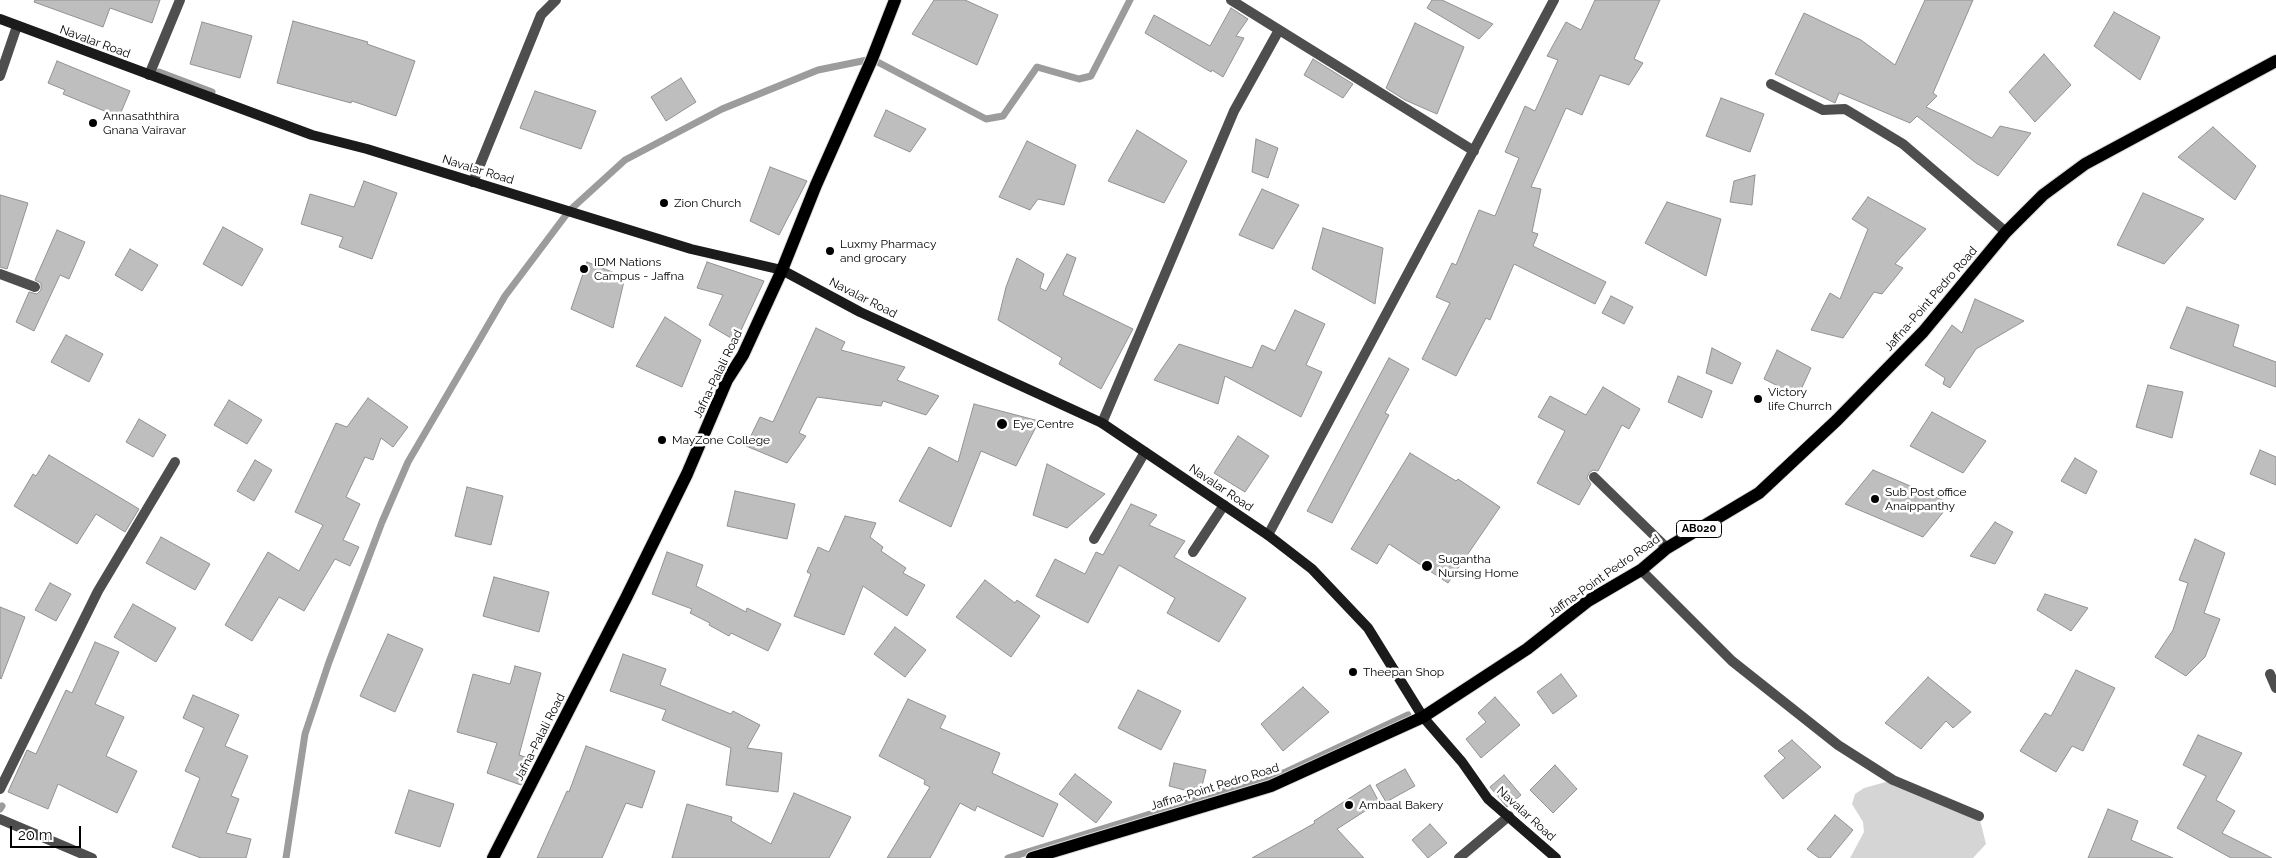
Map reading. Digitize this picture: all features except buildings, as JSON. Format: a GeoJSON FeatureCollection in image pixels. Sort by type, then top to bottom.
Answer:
{"type":"FeatureCollection","features":[{"type":"Feature","properties":{"kind":"main road","name":"Jafna-Palali Road"},"geometry":{"type":"LineString","coordinates":[[493,858],[683,483],[715,406],[743,355],[782,270],[816,185],[872,59],[894,0]]}},
{"type":"Feature","properties":{"kind":"main road","name":"Jaffna-Point Pedro Road"},"geometry":{"type":"LineString","coordinates":[[1032,858],[1271,786],[1423,717],[1527,649],[1588,601],[1641,570],[1667,548],[1759,493],[1837,420],[1923,332],[2006,232],[2043,194],[2086,164],[2276,61]]}},
{"type":"Feature","properties":{"kind":"street"},"geometry":{"type":"LineString","coordinates":[[149,75],[180,0]]}},
{"type":"Feature","properties":{"kind":"street"},"geometry":{"type":"LineString","coordinates":[[473,182],[541,15],[556,0]]}},
{"type":"Feature","properties":{"kind":"street"},"geometry":{"type":"LineString","coordinates":[[1230,0],[1474,151]]}},
{"type":"Feature","properties":{"kind":"street"},"geometry":{"type":"LineString","coordinates":[[1268,535],[1554,0]]}},
{"type":"Feature","properties":{"kind":"street","name":"Navalar Road"},"geometry":{"type":"LineString","coordinates":[[0,19],[312,135],[367,149],[691,249],[782,270],[860,312],[1102,423],[1268,535],[1312,569],[1368,628],[1423,717],[1462,762],[1488,799],[1556,858]]}},
{"type":"Feature","properties":{"kind":"street"},"geometry":{"type":"LineString","coordinates":[[0,76],[17,26]]}},
{"type":"Feature","properties":{"kind":"street"},"geometry":{"type":"LineString","coordinates":[[1102,423],[1234,111],[1279,30]]}},
{"type":"Feature","properties":{"kind":"street"},"geometry":{"type":"LineString","coordinates":[[1771,84],[1823,110],[1845,109],[1903,144],[2006,232]]}},
{"type":"Feature","properties":{"kind":"street"},"geometry":{"type":"LineString","coordinates":[[0,274],[36,287]]}},
{"type":"Feature","properties":{"kind":"street"},"geometry":{"type":"LineString","coordinates":[[1094,539],[1145,452]]}},
{"type":"Feature","properties":{"kind":"street"},"geometry":{"type":"LineString","coordinates":[[0,789],[98,591],[175,462]]}},
{"type":"Feature","properties":{"kind":"street"},"geometry":{"type":"LineString","coordinates":[[1594,477],[1667,548]]}},
{"type":"Feature","properties":{"kind":"street"},"geometry":{"type":"LineString","coordinates":[[1194,552],[1224,505]]}},
{"type":"Feature","properties":{"kind":"street"},"geometry":{"type":"LineString","coordinates":[[1641,570],[1732,661],[1825,736],[1893,780],[1979,816]]}},
{"type":"Feature","properties":{"kind":"street"},"geometry":{"type":"LineString","coordinates":[[2270,674],[2276,688]]}},
{"type":"Feature","properties":{"kind":"street"},"geometry":{"type":"LineString","coordinates":[[1459,858],[1509,816]]}},
{"type":"Feature","properties":{"kind":"street"},"geometry":{"type":"LineString","coordinates":[[0,819],[92,858]]}},
{"type":"Feature","properties":{"kind":"shaded area"},"geometry":{"type":"Polygon","coordinates":[[[1893,780],[1979,816],[1986,844],[1973,858],[1850,858],[1864,832],[1863,822],[1852,804],[1855,794],[1864,788],[1893,780]]]}},
{"type":"Feature","properties":{"kind":"waterway"},"geometry":{"type":"LineString","coordinates":[[286,858],[305,734],[329,662],[382,522],[408,462],[505,296],[569,211],[625,160],[722,109],[818,70],[872,59],[986,119],[1003,116],[1037,67],[1079,79],[1091,76],[1130,0]]}},
{"type":"Feature","properties":{"kind":"waterway"},"geometry":{"type":"LineString","coordinates":[[159,72],[212,92]]}},
{"type":"Feature","properties":{"kind":"waterway"},"geometry":{"type":"LineString","coordinates":[[1008,858],[1286,772],[1408,715]]}},
{"type":"Feature","properties":{"kind":"place","name":"Annasaththira Gnana Vairavar"},"geometry":{"type":"Point","coordinates":[93,123]}},
{"type":"Feature","properties":{"kind":"place","name":"Zion Church"},"geometry":{"type":"Point","coordinates":[664,203]}},
{"type":"Feature","properties":{"kind":"place","name":"Luxmy Pharmacy and grocary"},"geometry":{"type":"Point","coordinates":[830,251]}},
{"type":"Feature","properties":{"kind":"place","name":"IDM Nations Campus - Jaffna"},"geometry":{"type":"Point","coordinates":[584,269]}},
{"type":"Feature","properties":{"kind":"place","name":"Victory life Churrch"},"geometry":{"type":"Point","coordinates":[1758,399]}},
{"type":"Feature","properties":{"kind":"place","name":"Eye Centre"},"geometry":{"type":"Point","coordinates":[1002,424]}},
{"type":"Feature","properties":{"kind":"place","name":"MayZone College"},"geometry":{"type":"Point","coordinates":[662,440]}},
{"type":"Feature","properties":{"kind":"place","name":"Sub Post office Anaippanthy"},"geometry":{"type":"Point","coordinates":[1875,499]}},
{"type":"Feature","properties":{"kind":"place","name":"Sugantha Nursing Home"},"geometry":{"type":"Point","coordinates":[1427,566]}},
{"type":"Feature","properties":{"kind":"place","name":"Theepan Shop"},"geometry":{"type":"Point","coordinates":[1353,672]}},
{"type":"Feature","properties":{"kind":"place","name":"Ambaal Bakery"},"geometry":{"type":"Point","coordinates":[1349,805]}}]}
